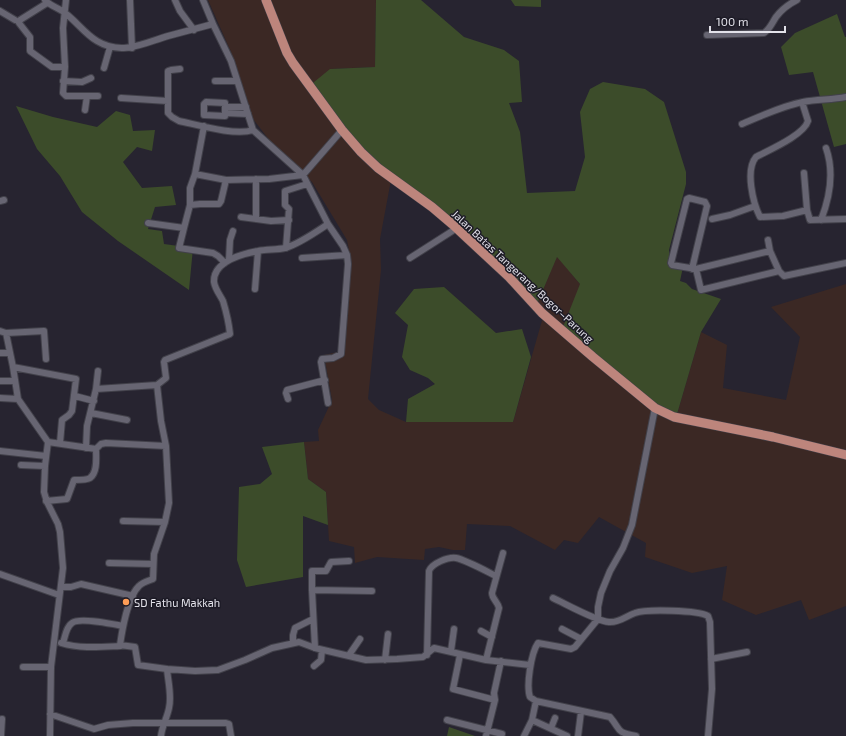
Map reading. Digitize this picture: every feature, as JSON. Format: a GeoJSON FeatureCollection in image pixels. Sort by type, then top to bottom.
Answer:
{"type":"FeatureCollection","features":[{"type":"Feature","properties":{"kind":"main road","name":"Jalan Batas Tangerang/Bogor–Parung"},"geometry":{"type":"LineString","coordinates":[[266,0],[287,53],[293,63],[342,130],[361,152],[378,168],[432,207],[457,228],[509,277],[542,313],[655,408],[674,417],[773,437],[846,455]]}},
{"type":"Feature","properties":{"kind":"street"},"geometry":{"type":"LineString","coordinates":[[66,0],[63,28],[65,67],[63,81],[64,95],[98,96]]}},
{"type":"Feature","properties":{"kind":"street"},"geometry":{"type":"LineString","coordinates":[[130,0],[132,48]]}},
{"type":"Feature","properties":{"kind":"street"},"geometry":{"type":"LineString","coordinates":[[175,0],[180,11],[194,30]]}},
{"type":"Feature","properties":{"kind":"street"},"geometry":{"type":"LineString","coordinates":[[203,0],[213,24],[226,48],[253,130],[303,175],[328,224],[343,246],[347,255],[348,264],[341,354],[339,356],[321,360],[328,402]]}},
{"type":"Feature","properties":{"kind":"street"},"geometry":{"type":"LineString","coordinates":[[707,35],[764,33],[787,6],[797,0]]}},
{"type":"Feature","properties":{"kind":"street"},"geometry":{"type":"LineString","coordinates":[[65,67],[52,67],[30,51],[30,37],[19,23],[20,20],[46,1],[64,12],[90,36],[99,42],[116,49],[132,48],[168,36],[213,24]]}},
{"type":"Feature","properties":{"kind":"street"},"geometry":{"type":"LineString","coordinates":[[0,11],[15,20]]}},
{"type":"Feature","properties":{"kind":"street"},"geometry":{"type":"LineString","coordinates":[[104,68],[110,47]]}},
{"type":"Feature","properties":{"kind":"street"},"geometry":{"type":"LineString","coordinates":[[180,69],[168,71],[168,112],[174,118],[204,126],[240,132],[253,130]]}},
{"type":"Feature","properties":{"kind":"street"},"geometry":{"type":"LineString","coordinates":[[63,81],[82,82],[91,78]]}},
{"type":"Feature","properties":{"kind":"street"},"geometry":{"type":"LineString","coordinates":[[215,81],[237,81]]}},
{"type":"Feature","properties":{"kind":"street"},"geometry":{"type":"LineString","coordinates":[[85,110],[87,96]]}},
{"type":"Feature","properties":{"kind":"street"},"geometry":{"type":"LineString","coordinates":[[742,124],[802,102],[846,97]]}},
{"type":"Feature","properties":{"kind":"street"},"geometry":{"type":"LineString","coordinates":[[121,98],[168,100]]}},
{"type":"Feature","properties":{"kind":"street"},"geometry":{"type":"LineString","coordinates":[[802,102],[808,122],[803,130],[756,157],[752,164],[751,176],[755,206],[760,217],[783,216],[807,210]]}},
{"type":"Feature","properties":{"kind":"street"},"geometry":{"type":"LineString","coordinates":[[225,110],[247,111]]}},
{"type":"Feature","properties":{"kind":"street"},"geometry":{"type":"LineString","coordinates":[[204,126],[195,174],[190,188],[190,205],[179,248],[213,253],[227,262]]}},
{"type":"Feature","properties":{"kind":"street"},"geometry":{"type":"LineString","coordinates":[[195,174],[226,180],[303,175],[342,130]]}},
{"type":"Feature","properties":{"kind":"street"},"geometry":{"type":"LineString","coordinates":[[821,220],[825,210],[830,178],[830,161],[826,148]]}},
{"type":"Feature","properties":{"kind":"street"},"geometry":{"type":"LineString","coordinates":[[804,173],[807,210],[810,220],[846,219]]}},
{"type":"Feature","properties":{"kind":"street"},"geometry":{"type":"LineString","coordinates":[[256,179],[256,220]]}},
{"type":"Feature","properties":{"kind":"street"},"geometry":{"type":"LineString","coordinates":[[190,205],[218,205],[221,201],[226,180]]}},
{"type":"Feature","properties":{"kind":"street"},"geometry":{"type":"LineString","coordinates":[[286,248],[289,208],[285,205],[285,191],[307,184]]}},
{"type":"Feature","properties":{"kind":"street"},"geometry":{"type":"LineString","coordinates":[[770,251],[694,269],[671,263],[687,199],[689,198],[705,202],[707,206],[694,269],[702,290],[779,271]]}},
{"type":"Feature","properties":{"kind":"street"},"geometry":{"type":"LineString","coordinates":[[712,219],[730,215],[755,206]]}},
{"type":"Feature","properties":{"kind":"street"},"geometry":{"type":"LineString","coordinates":[[241,217],[272,221],[289,220]]}},
{"type":"Feature","properties":{"kind":"street"},"geometry":{"type":"LineString","coordinates":[[148,223],[184,228]]}},
{"type":"Feature","properties":{"kind":"street"},"geometry":{"type":"LineString","coordinates":[[96,389],[157,385],[166,378],[165,360],[230,334],[222,300],[214,284],[214,278],[217,270],[227,262],[243,254],[286,248],[328,224]]}},
{"type":"Feature","properties":{"kind":"street"},"geometry":{"type":"LineString","coordinates":[[410,258],[457,228]]}},
{"type":"Feature","properties":{"kind":"street"},"geometry":{"type":"LineString","coordinates":[[227,262],[230,240],[233,231]]}},
{"type":"Feature","properties":{"kind":"street"},"geometry":{"type":"LineString","coordinates":[[768,240],[770,251],[782,275],[787,276],[846,262]]}},
{"type":"Feature","properties":{"kind":"street"},"geometry":{"type":"LineString","coordinates":[[255,289],[258,251]]}},
{"type":"Feature","properties":{"kind":"street"},"geometry":{"type":"LineString","coordinates":[[302,258],[347,255]]}},
{"type":"Feature","properties":{"kind":"street"},"geometry":{"type":"LineString","coordinates":[[46,359],[43,331],[3,332],[10,353],[18,399],[48,442],[44,492],[46,501],[58,524],[62,542],[63,568],[51,667],[50,736]]}},
{"type":"Feature","properties":{"kind":"street"},"geometry":{"type":"LineString","coordinates":[[0,353],[10,353]]}},
{"type":"Feature","properties":{"kind":"street"},"geometry":{"type":"LineString","coordinates":[[13,367],[75,378],[75,396],[72,411],[62,420],[60,443]]}},
{"type":"Feature","properties":{"kind":"street"},"geometry":{"type":"LineString","coordinates":[[86,448],[87,426],[94,401],[98,371]]}},
{"type":"Feature","properties":{"kind":"street"},"geometry":{"type":"LineString","coordinates":[[288,399],[286,393],[287,390],[325,380]]}},
{"type":"Feature","properties":{"kind":"street"},"geometry":{"type":"LineString","coordinates":[[0,381],[15,381]]}},
{"type":"Feature","properties":{"kind":"street"},"geometry":{"type":"LineString","coordinates":[[120,646],[123,626],[133,596],[139,585],[153,579],[153,564],[156,545],[165,522],[169,496],[166,446],[157,385]]}},
{"type":"Feature","properties":{"kind":"street"},"geometry":{"type":"LineString","coordinates":[[75,396],[94,401]]}},
{"type":"Feature","properties":{"kind":"street"},"geometry":{"type":"LineString","coordinates":[[0,398],[18,399]]}},
{"type":"Feature","properties":{"kind":"street"},"geometry":{"type":"LineString","coordinates":[[636,736],[616,733],[610,717],[581,712],[536,701],[530,697],[530,665],[532,655],[538,643],[571,649],[575,647],[598,619],[601,593],[610,571],[623,548],[632,525],[655,408]]}},
{"type":"Feature","properties":{"kind":"street"},"geometry":{"type":"LineString","coordinates":[[91,413],[126,420]]}},
{"type":"Feature","properties":{"kind":"street"},"geometry":{"type":"LineString","coordinates":[[48,442],[96,449]]}},
{"type":"Feature","properties":{"kind":"street"},"geometry":{"type":"LineString","coordinates":[[46,501],[67,499],[74,480],[88,479],[92,477],[96,467],[96,449],[101,444],[166,446]]}},
{"type":"Feature","properties":{"kind":"street"},"geometry":{"type":"LineString","coordinates":[[0,451],[46,456]]}},
{"type":"Feature","properties":{"kind":"street"},"geometry":{"type":"LineString","coordinates":[[21,465],[45,466]]}},
{"type":"Feature","properties":{"kind":"street"},"geometry":{"type":"LineString","coordinates":[[122,521],[165,522]]}},
{"type":"Feature","properties":{"kind":"street"},"geometry":{"type":"LineString","coordinates":[[486,660],[499,608],[492,595],[503,553]]}},
{"type":"Feature","properties":{"kind":"street"},"geometry":{"type":"LineString","coordinates":[[427,655],[430,568],[443,561],[455,558],[496,576]]}},
{"type":"Feature","properties":{"kind":"street"},"geometry":{"type":"LineString","coordinates":[[315,648],[312,571],[326,571],[331,562],[349,561]]}},
{"type":"Feature","properties":{"kind":"street"},"geometry":{"type":"LineString","coordinates":[[110,563],[153,564]]}},
{"type":"Feature","properties":{"kind":"street"},"geometry":{"type":"LineString","coordinates":[[0,574],[59,595]]}},
{"type":"Feature","properties":{"kind":"street"},"geometry":{"type":"LineString","coordinates":[[61,587],[72,587],[81,584],[133,596]]}},
{"type":"Feature","properties":{"kind":"street"},"geometry":{"type":"LineString","coordinates":[[312,590],[372,591]]}},
{"type":"Feature","properties":{"kind":"street"},"geometry":{"type":"LineString","coordinates":[[553,598],[605,621],[616,622],[635,612],[651,611],[677,611],[708,616],[710,619],[712,689],[708,736]]}},
{"type":"Feature","properties":{"kind":"street"},"geometry":{"type":"LineString","coordinates":[[293,642],[295,628],[314,619]]}},
{"type":"Feature","properties":{"kind":"street"},"geometry":{"type":"LineString","coordinates":[[63,644],[68,627],[74,621],[87,621],[123,626]]}},
{"type":"Feature","properties":{"kind":"street"},"geometry":{"type":"LineString","coordinates":[[451,651],[454,629]]}},
{"type":"Feature","properties":{"kind":"street"},"geometry":{"type":"LineString","coordinates":[[562,630],[581,639]]}},
{"type":"Feature","properties":{"kind":"street"},"geometry":{"type":"LineString","coordinates":[[481,632],[492,637]]}},
{"type":"Feature","properties":{"kind":"street"},"geometry":{"type":"LineString","coordinates":[[385,660],[388,634]]}},
{"type":"Feature","properties":{"kind":"street"},"geometry":{"type":"LineString","coordinates":[[350,655],[360,639]]}},
{"type":"Feature","properties":{"kind":"street"},"geometry":{"type":"LineString","coordinates":[[54,640],[63,644],[86,648],[120,646],[135,647],[138,665],[195,671],[218,670],[272,648],[293,642],[302,642],[322,650],[350,655],[362,659],[385,660],[419,658],[427,655],[434,648],[486,660],[530,665]]}},
{"type":"Feature","properties":{"kind":"street"},"geometry":{"type":"LineString","coordinates":[[314,666],[321,660],[322,650]]}},
{"type":"Feature","properties":{"kind":"street"},"geometry":{"type":"LineString","coordinates":[[711,659],[747,652]]}},
{"type":"Feature","properties":{"kind":"street"},"geometry":{"type":"LineString","coordinates":[[460,655],[453,689],[495,700]]}},
{"type":"Feature","properties":{"kind":"street"},"geometry":{"type":"LineString","coordinates":[[487,733],[495,700],[494,693],[501,661]]}},
{"type":"Feature","properties":{"kind":"street"},"geometry":{"type":"LineString","coordinates":[[23,666],[51,667]]}},
{"type":"Feature","properties":{"kind":"street"},"geometry":{"type":"LineString","coordinates":[[161,736],[170,703],[167,669]]}},
{"type":"Feature","properties":{"kind":"street"},"geometry":{"type":"LineString","coordinates":[[524,736],[532,720],[536,701]]}},
{"type":"Feature","properties":{"kind":"street"},"geometry":{"type":"LineString","coordinates":[[578,736],[581,712]]}},
{"type":"Feature","properties":{"kind":"street"},"geometry":{"type":"LineString","coordinates":[[50,714],[94,729],[111,724],[164,722],[228,723],[231,727],[231,736]]}},
{"type":"Feature","properties":{"kind":"street"},"geometry":{"type":"LineString","coordinates":[[551,728],[555,718]]}},
{"type":"Feature","properties":{"kind":"street"},"geometry":{"type":"LineString","coordinates":[[1,736],[2,719]]}},
{"type":"Feature","properties":{"kind":"street"},"geometry":{"type":"LineString","coordinates":[[447,720],[487,733],[502,734]]}},
{"type":"Feature","properties":{"kind":"street"},"geometry":{"type":"LineString","coordinates":[[532,720],[567,736]]}},
{"type":"Feature","properties":{"kind":"shaded area"},"geometry":{"type":"Polygon","coordinates":[[[208,0],[376,0],[375,67],[330,69],[391,180],[380,239],[381,270],[368,399],[379,410],[406,422],[513,422],[543,317],[537,304],[557,256],[580,284],[675,421],[701,332],[727,345],[723,388],[786,400],[800,337],[771,307],[846,284],[846,606],[809,620],[801,600],[756,615],[722,600],[727,566],[692,573],[645,557],[646,543],[599,517],[578,543],[564,540],[555,550],[510,526],[467,524],[465,550],[453,550],[439,547],[425,549],[424,560],[377,557],[355,563],[354,547],[329,541],[326,492],[308,479],[304,442],[319,441],[318,430],[332,400],[324,355],[342,351],[351,260],[347,240],[312,182],[277,150],[253,119],[231,52],[208,0]]]}},
{"type":"Feature","properties":{"kind":"green space"},"geometry":{"type":"Polygon","coordinates":[[[376,0],[421,0],[464,37],[504,50],[519,61],[522,102],[509,103],[520,132],[527,193],[575,191],[585,157],[580,112],[590,89],[603,82],[645,89],[664,102],[686,172],[686,184],[669,250],[670,263],[683,267],[680,281],[686,283],[692,289],[721,299],[701,332],[675,421],[561,332],[580,284],[557,257],[537,304],[436,209],[391,180],[308,87],[330,69],[375,67],[376,0]]]}},
{"type":"Feature","properties":{"kind":"green space"},"geometry":{"type":"Polygon","coordinates":[[[511,0],[541,0],[541,7],[515,6],[511,0]]]}},
{"type":"Feature","properties":{"kind":"green space"},"geometry":{"type":"Polygon","coordinates":[[[837,14],[846,37],[846,144],[834,147],[813,72],[789,75],[781,47],[795,33],[837,14]]]}},
{"type":"Feature","properties":{"kind":"green space"},"geometry":{"type":"Polygon","coordinates":[[[16,106],[53,117],[97,127],[116,111],[130,115],[133,131],[155,130],[152,151],[137,147],[123,162],[142,188],[172,186],[176,205],[155,207],[148,229],[162,231],[164,244],[193,248],[189,290],[118,241],[82,212],[60,176],[37,149],[16,106]]]}},
{"type":"Feature","properties":{"kind":"green space"},"geometry":{"type":"Polygon","coordinates":[[[444,287],[496,333],[522,329],[531,357],[513,422],[406,422],[408,399],[435,384],[428,378],[410,370],[402,357],[408,325],[395,313],[414,289],[444,287]]]}},
{"type":"Feature","properties":{"kind":"green space"},"geometry":{"type":"Polygon","coordinates":[[[304,442],[308,479],[326,492],[328,525],[303,516],[303,577],[246,587],[237,560],[239,487],[260,484],[272,474],[262,447],[304,442]]]}},
{"type":"Feature","properties":{"kind":"green space"},"geometry":{"type":"Polygon","coordinates":[[[449,727],[475,736],[447,736],[449,727]]]}},
{"type":"Feature","properties":{"kind":"place","name":"SD Fathu Makkah"},"geometry":{"type":"Point","coordinates":[126,602]}}]}
